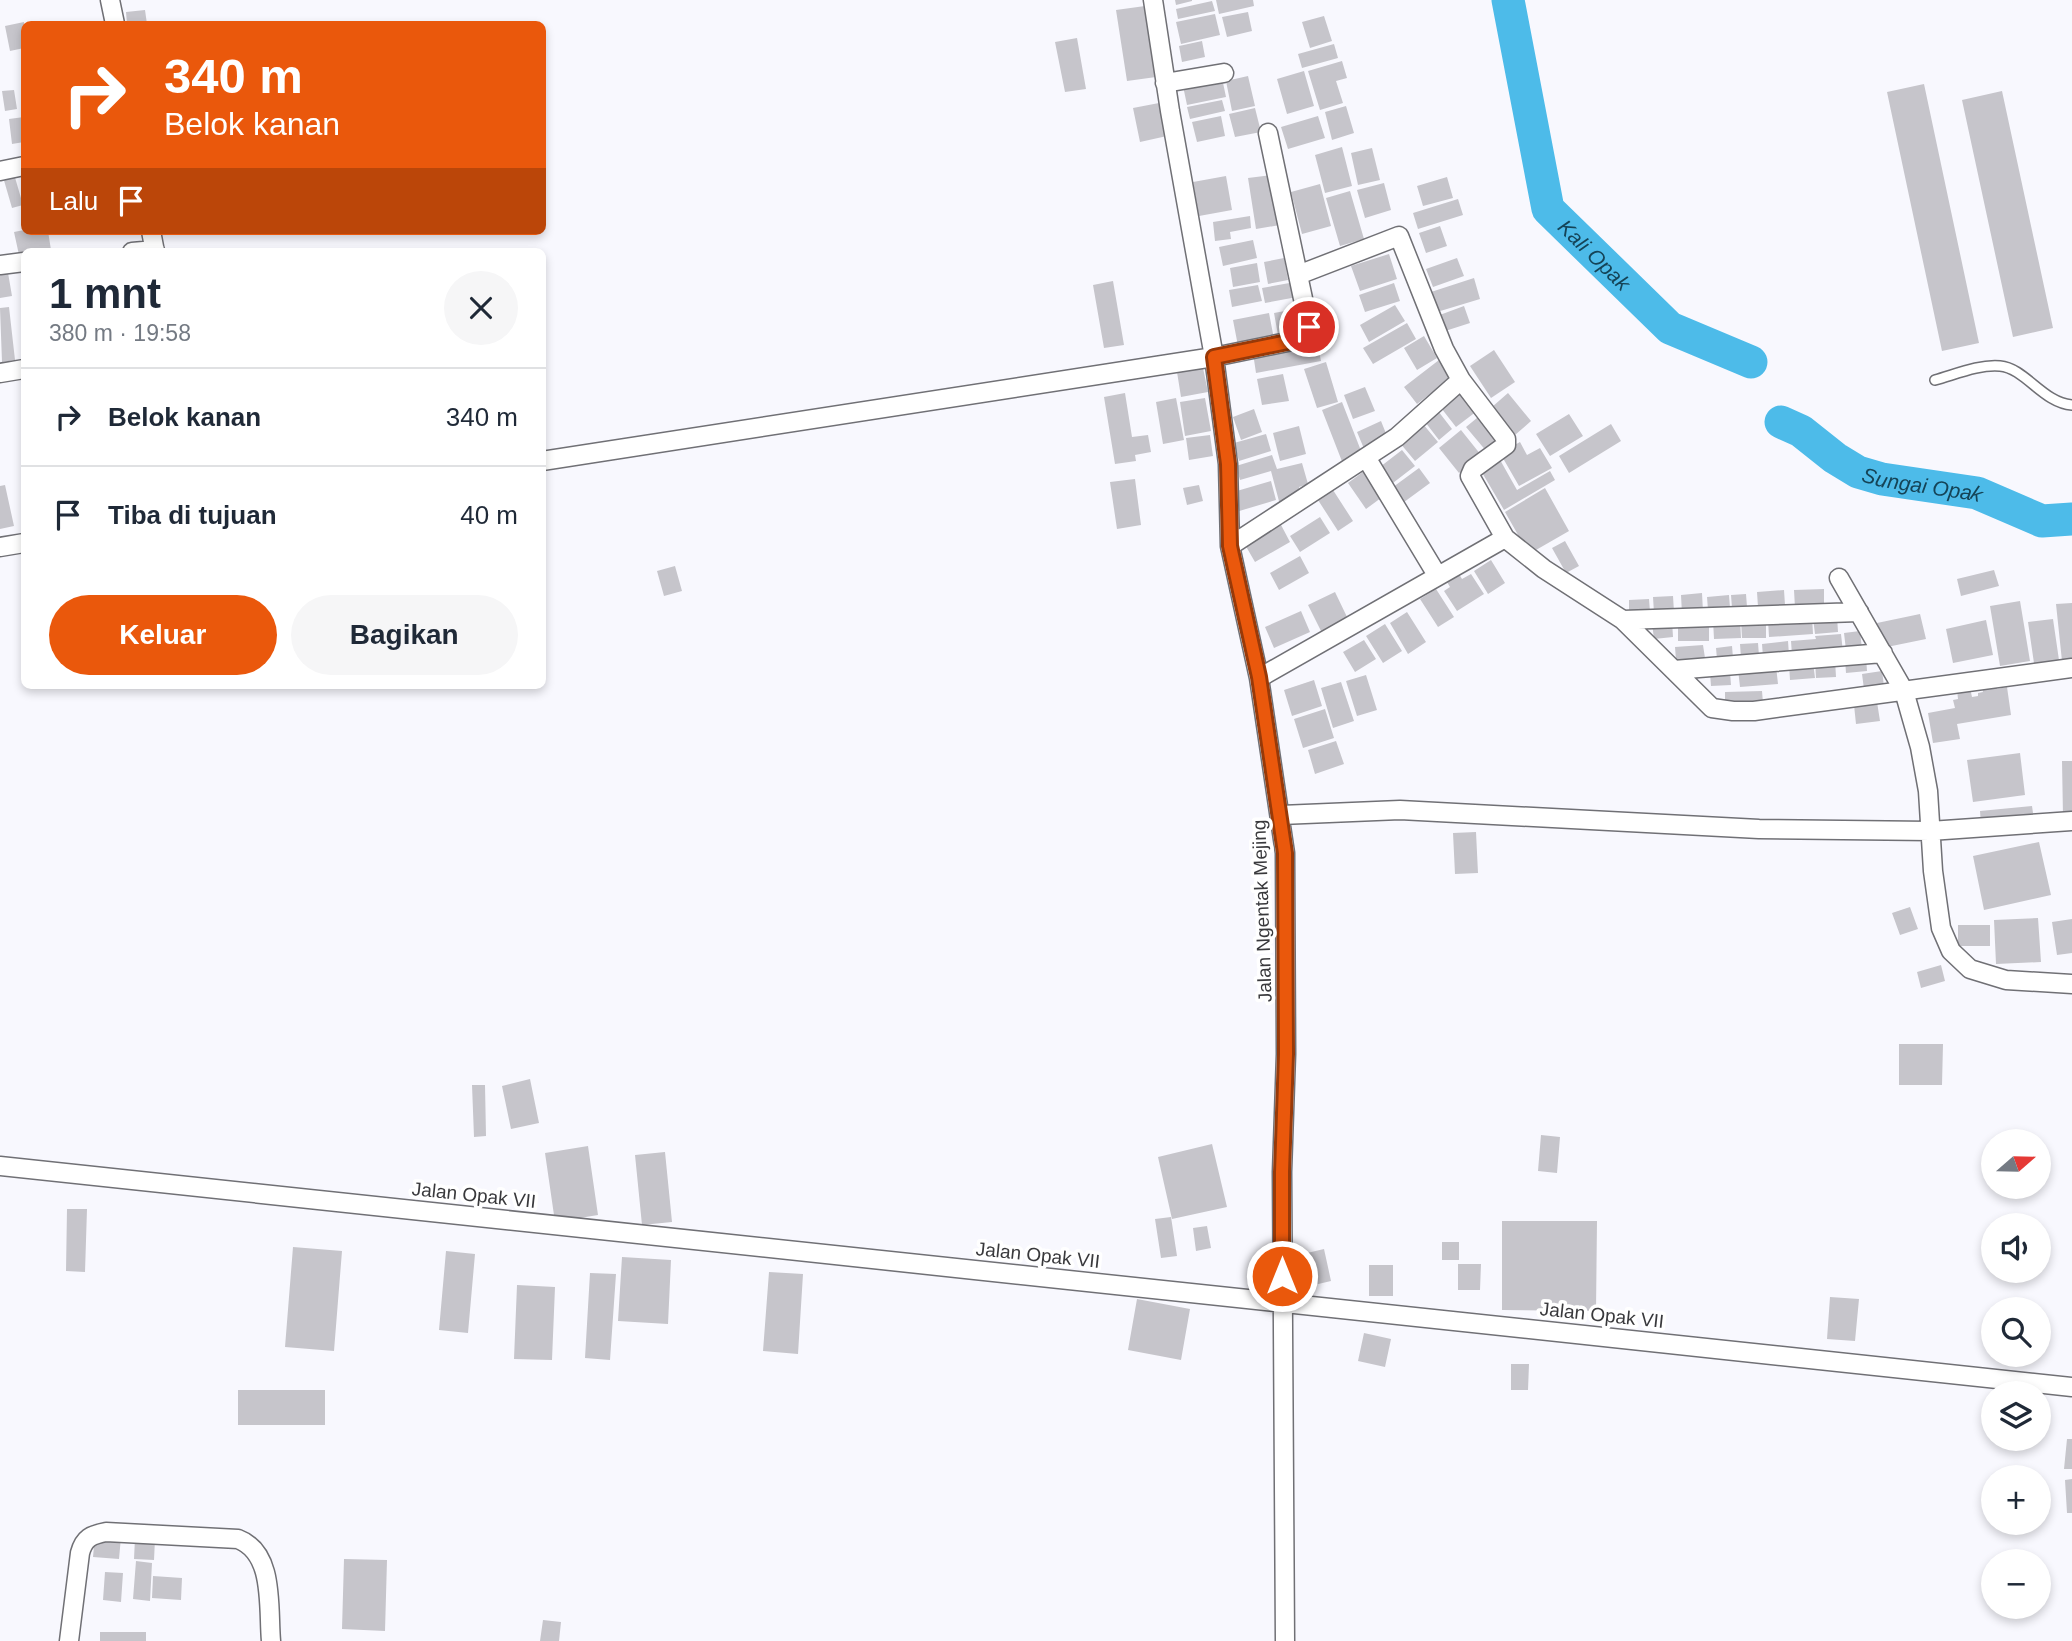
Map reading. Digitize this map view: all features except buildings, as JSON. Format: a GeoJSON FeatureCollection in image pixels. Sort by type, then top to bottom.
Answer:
{"type":"FeatureCollection","features":[{"type":"Feature","properties":{"kind":"street"},"geometry":{"type":"LineString","coordinates":[[110,0],[114,21]]}},
{"type":"Feature","properties":{"kind":"street","name":"Jalan Ngentak Mejing"},"geometry":{"type":"LineString","coordinates":[[1153,0],[1214,357],[1228,464],[1230,546],[1259,677],[1285,853],[1286,1054],[1282,1172],[1285,1641]]}},
{"type":"Feature","properties":{"kind":"street"},"geometry":{"type":"LineString","coordinates":[[1166,83],[1224,73]]}},
{"type":"Feature","properties":{"kind":"street"},"geometry":{"type":"LineString","coordinates":[[546,460],[1214,357],[1305,337],[1309,327],[1268,133]]}},
{"type":"Feature","properties":{"kind":"street"},"geometry":{"type":"LineString","coordinates":[[0,171],[21,167]]}},
{"type":"Feature","properties":{"kind":"street"},"geometry":{"type":"LineString","coordinates":[[1298,275],[1399,236],[1444,349],[1461,380],[1506,439],[1506,445],[1473,469],[1470,476],[1505,538],[1544,569],[1623,620],[1712,708],[1754,711],[2072,668]]}},
{"type":"Feature","properties":{"kind":"street"},"geometry":{"type":"LineString","coordinates":[[0,265],[21,262]]}},
{"type":"Feature","properties":{"kind":"street"},"geometry":{"type":"LineString","coordinates":[[0,373],[21,370]]}},
{"type":"Feature","properties":{"kind":"street"},"geometry":{"type":"LineString","coordinates":[[1230,546],[1367,459],[1397,437],[1461,380]]}},
{"type":"Feature","properties":{"kind":"street"},"geometry":{"type":"LineString","coordinates":[[1367,459],[1437,575]]}},
{"type":"Feature","properties":{"kind":"street"},"geometry":{"type":"LineString","coordinates":[[1259,677],[1505,538]]}},
{"type":"Feature","properties":{"kind":"street"},"geometry":{"type":"LineString","coordinates":[[0,547],[21,544]]}},
{"type":"Feature","properties":{"kind":"street"},"geometry":{"type":"LineString","coordinates":[[1839,578],[1904,691],[1920,747],[1928,791],[1941,928],[1951,951],[1970,969],[2006,980],[2072,984]]}},
{"type":"Feature","properties":{"kind":"street"},"geometry":{"type":"LineString","coordinates":[[1623,620],[1859,612]]}},
{"type":"Feature","properties":{"kind":"street"},"geometry":{"type":"LineString","coordinates":[[1674,670],[1883,653]]}},
{"type":"Feature","properties":{"kind":"street"},"geometry":{"type":"LineString","coordinates":[[1281,815],[1400,810],[1759,829],[1930,831],[2072,821]]}},
{"type":"Feature","properties":{"kind":"street","name":"Jalan Opak VII"},"geometry":{"type":"LineString","coordinates":[[0,1166],[2072,1387]]}},
{"type":"Feature","properties":{"kind":"street"},"geometry":{"type":"LineString","coordinates":[[69,1641],[79,1553],[83,1542],[92,1535],[107,1532],[238,1539],[250,1544],[257,1552],[266,1575],[271,1641]]}},
{"type":"Feature","properties":{"kind":"lane"},"geometry":{"type":"LineString","coordinates":[[1935,380],[2002,366],[2015,372],[2049,397],[2072,405]]}},
{"type":"Feature","properties":{"kind":"waterway","name":"Kali Opak"},"geometry":{"type":"LineString","coordinates":[[1508,0],[1548,209],[1670,328],[1751,362]]}},
{"type":"Feature","properties":{"kind":"waterway","name":"Sungai Opak"},"geometry":{"type":"LineString","coordinates":[[1781,422],[1801,431],[1858,472],[1882,479],[1977,493],[2042,521],[2072,519]]}},
{"type":"Feature","properties":{"kind":"route"},"geometry":{"type":"LineString","coordinates":[[1282,1276],[1287,932],[1285,853],[1259,677],[1230,546],[1228,464],[1214,357],[1302,339],[1308,335],[1309,327]]}}]}
